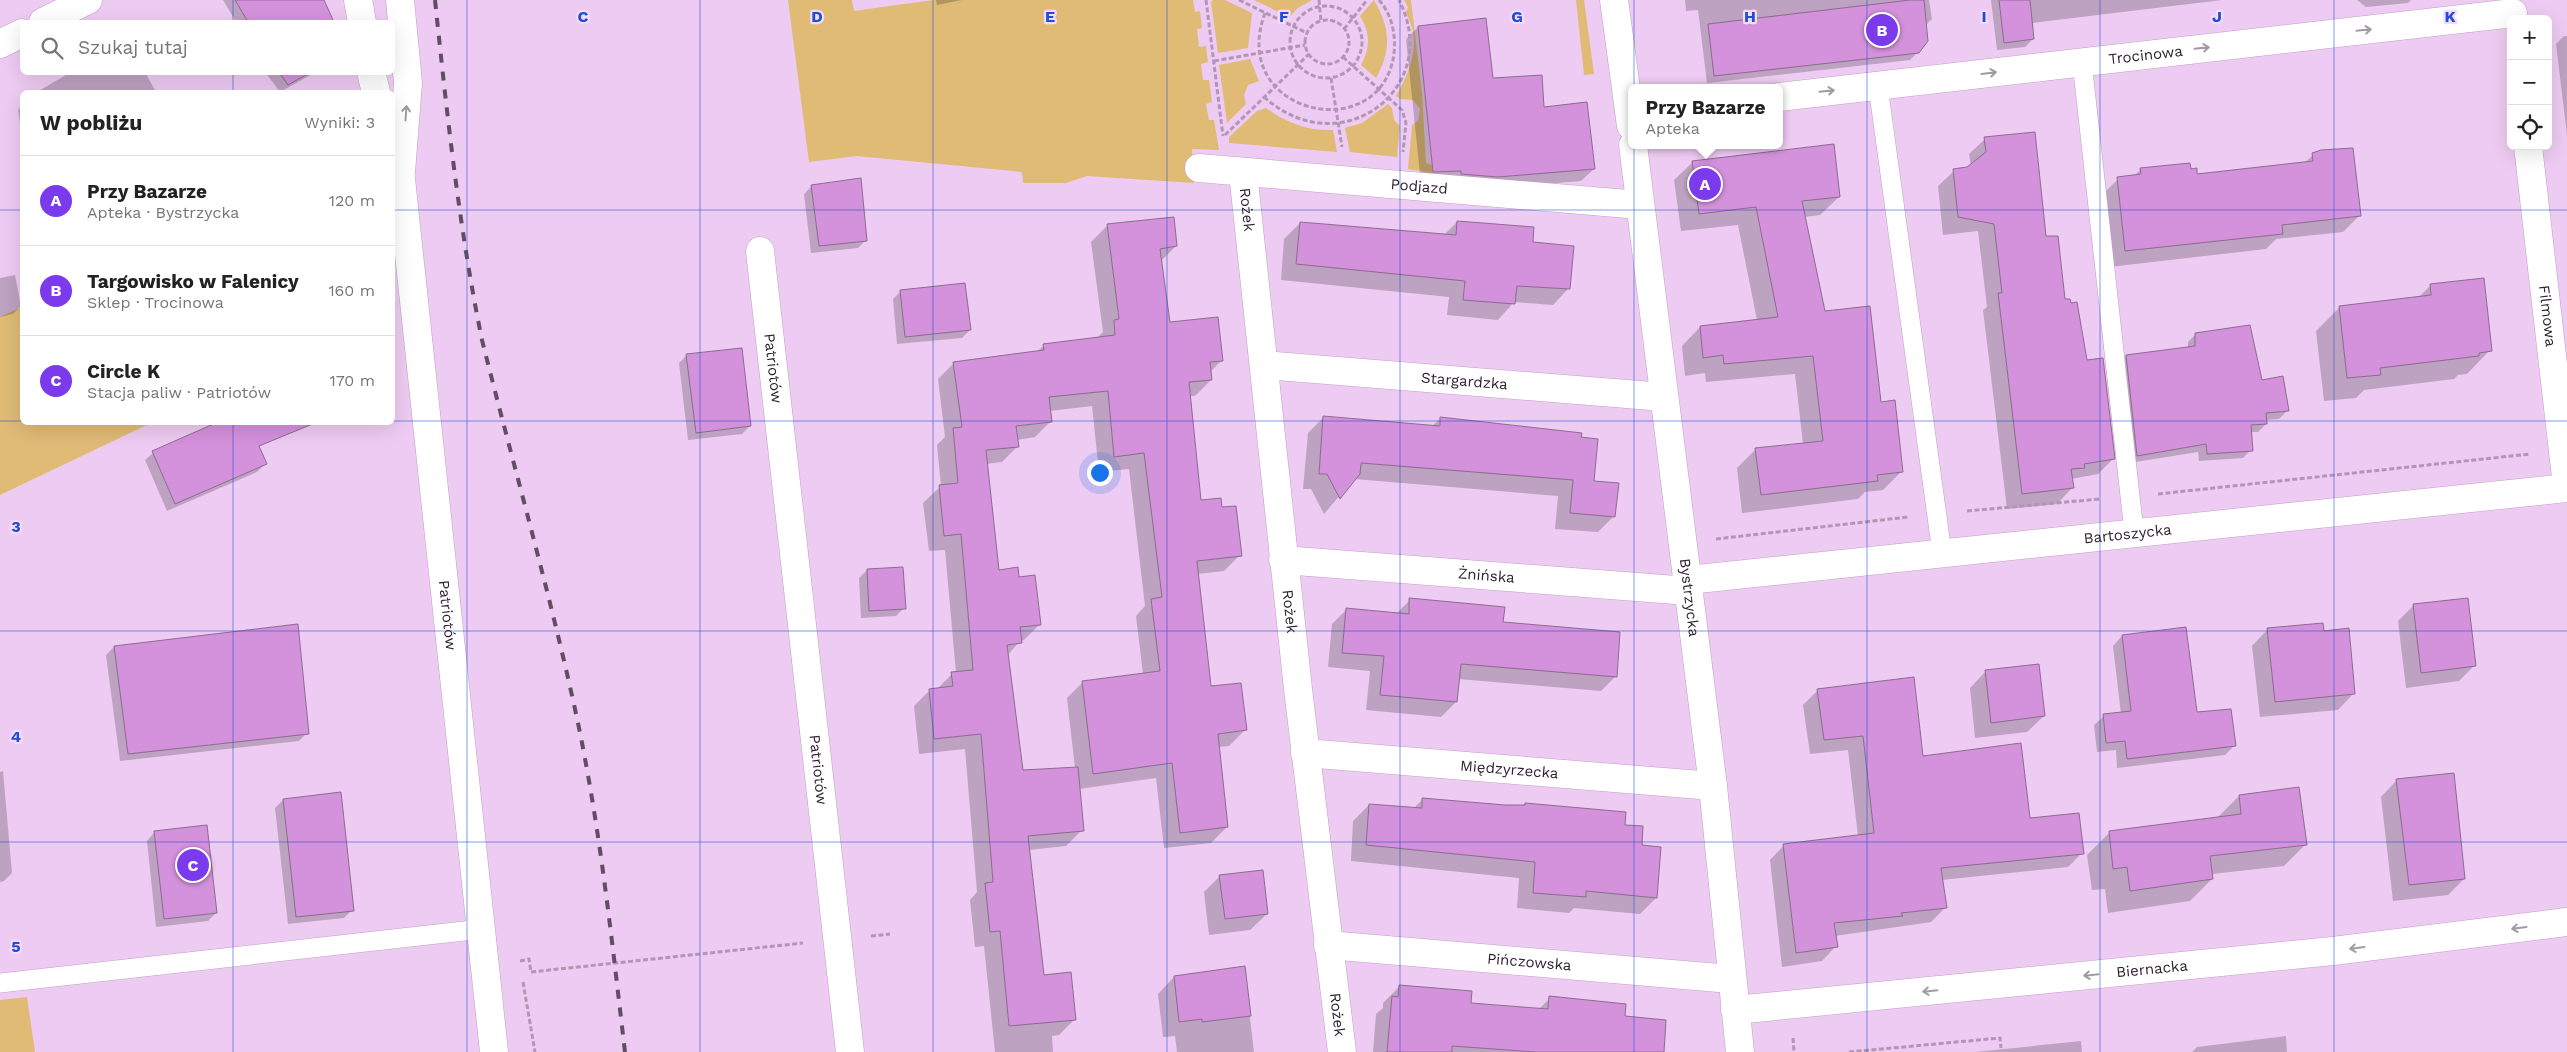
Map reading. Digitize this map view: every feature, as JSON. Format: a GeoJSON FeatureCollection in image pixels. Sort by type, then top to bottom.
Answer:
{"type":"FeatureCollection","features":[{"type":"Feature","properties":{"kind":"street"},"geometry":{"type":"LineString","coordinates":[[47,20],[88,0]]}},
{"type":"Feature","properties":{"kind":"street"},"geometry":{"type":"LineString","coordinates":[[358,0],[362,20]]}},
{"type":"Feature","properties":{"kind":"street","name":"Patriotów"},"geometry":{"type":"LineString","coordinates":[[400,0],[408,83],[401,179],[460,751],[482,929],[494,1052]]}},
{"type":"Feature","properties":{"kind":"street"},"geometry":{"type":"LineString","coordinates":[[1614,0],[1628,96]]}},
{"type":"Feature","properties":{"kind":"street","name":"Trocinowa"},"geometry":{"type":"LineString","coordinates":[[1783,97],[2512,11]]}},
{"type":"Feature","properties":{"kind":"street"},"geometry":{"type":"LineString","coordinates":[[0,44],[20,34]]}},
{"type":"Feature","properties":{"kind":"street"},"geometry":{"type":"LineString","coordinates":[[372,75],[376,90]]}},
{"type":"Feature","properties":{"kind":"street","name":"Bystrzycka"},"geometry":{"type":"LineString","coordinates":[[1633,149],[1713,786],[1731,979],[1740,1052]]}},
{"type":"Feature","properties":{"kind":"street","name":"Filmowa"},"geometry":{"type":"LineString","coordinates":[[2528,150],[2567,487]]}},
{"type":"Feature","properties":{"kind":"street","name":"Patriotów"},"geometry":{"type":"LineString","coordinates":[[395,160],[401,179]]}},
{"type":"Feature","properties":{"kind":"street","name":"Podjazd"},"geometry":{"type":"LineString","coordinates":[[1199,168],[1640,205]]}},
{"type":"Feature","properties":{"kind":"street","name":"Rożek"},"geometry":{"type":"LineString","coordinates":[[1236,171],[1264,365],[1305,753],[1342,1052]]}},
{"type":"Feature","properties":{"kind":"street","name":"Patriotów"},"geometry":{"type":"LineString","coordinates":[[760,251],[850,1052]]}},
{"type":"Feature","properties":{"kind":"street","name":"Stargardzka"},"geometry":{"type":"LineString","coordinates":[[1264,365],[1664,397]]}},
{"type":"Feature","properties":{"kind":"street","name":"Bartoszycka"},"geometry":{"type":"LineString","coordinates":[[1689,586],[1942,553],[2567,487]]}},
{"type":"Feature","properties":{"kind":"street","name":"Żnińska"},"geometry":{"type":"LineString","coordinates":[[1284,560],[1689,586]]}},
{"type":"Feature","properties":{"kind":"street","name":"Międzyrzecka"},"geometry":{"type":"LineString","coordinates":[[1305,753],[1713,786]]}},
{"type":"Feature","properties":{"kind":"street","name":"Biernacka"},"geometry":{"type":"LineString","coordinates":[[1735,1010],[2333,951],[2567,922]]}},
{"type":"Feature","properties":{"kind":"street","name":"Pińczowska"},"geometry":{"type":"LineString","coordinates":[[1328,945],[1731,979]]}},
{"type":"Feature","properties":{"kind":"lane"},"geometry":{"type":"LineString","coordinates":[[2082,62],[2134,532]]}},
{"type":"Feature","properties":{"kind":"lane"},"geometry":{"type":"LineString","coordinates":[[1878,86],[1942,553]]}},
{"type":"Feature","properties":{"kind":"lane"},"geometry":{"type":"LineString","coordinates":[[0,983],[482,929]]}},
{"type":"Feature","properties":{"kind":"path"},"geometry":{"type":"LineString","coordinates":[[1206,0],[1223,136],[1236,171]]}},
{"type":"Feature","properties":{"kind":"path"},"geometry":{"type":"LineString","coordinates":[[1239,0],[1307,33]]}},
{"type":"Feature","properties":{"kind":"path"},"geometry":{"type":"LineString","coordinates":[[1319,0],[1321,21]]}},
{"type":"Feature","properties":{"kind":"path"},"geometry":{"type":"LineString","coordinates":[[1344,29],[1367,0]]}},
{"type":"Feature","properties":{"kind":"path"},"geometry":{"type":"LineString","coordinates":[[1265,13],[1259,33],[1259,53],[1265,71],[1275,86],[1292,102],[1302,106],[1325,111],[1336,110],[1359,103],[1378,88],[1390,68],[1395,46],[1392,22],[1379,0]]}},
{"type":"Feature","properties":{"kind":"path"},"geometry":{"type":"LineString","coordinates":[[1264,98],[1285,114],[1298,120],[1325,125],[1338,124],[1365,115],[1388,98],[1402,76],[1409,51],[1408,25],[1399,0]]}},
{"type":"Feature","properties":{"kind":"path"},"geometry":{"type":"LineString","coordinates":[[1320,7],[1338,9],[1353,18],[1359,28],[1362,39],[1362,51],[1353,66],[1343,74],[1331,78],[1313,75],[1298,64],[1291,48],[1294,27],[1305,14],[1320,7]]}},
{"type":"Feature","properties":{"kind":"path"},"geometry":{"type":"LineString","coordinates":[[1321,21],[1336,22],[1344,29],[1348,42],[1343,57],[1338,61],[1325,64],[1316,61],[1309,54],[1305,46],[1307,33],[1313,25],[1321,21]]}},
{"type":"Feature","properties":{"kind":"path"},"geometry":{"type":"LineString","coordinates":[[1214,61],[1305,46]]}},
{"type":"Feature","properties":{"kind":"path"},"geometry":{"type":"LineString","coordinates":[[1223,136],[1309,54]]}},
{"type":"Feature","properties":{"kind":"path"},"geometry":{"type":"LineString","coordinates":[[1343,57],[1402,110],[1406,123],[1398,185]]}},
{"type":"Feature","properties":{"kind":"path"},"geometry":{"type":"LineString","coordinates":[[1331,78],[1347,181]]}},
{"type":"Feature","properties":{"kind":"path"},"geometry":{"type":"LineString","coordinates":[[521,968],[520,960],[529,958],[531,972],[807,943]]}},
{"type":"Feature","properties":{"kind":"path"},"geometry":{"type":"LineString","coordinates":[[522,976],[535,1052]]}},
{"type":"Feature","properties":{"kind":"path"},"geometry":{"type":"LineString","coordinates":[[1850,1052],[2000,1038],[2001,1048]]}},
{"type":"Feature","properties":{"kind":"shaded area"},"geometry":{"type":"Polygon","coordinates":[[[788,0],[852,0],[854,11],[933,0],[1193,0],[1195,12],[1200,11],[1202,28],[1197,29],[1199,47],[1206,46],[1208,62],[1201,64],[1203,80],[1209,80],[1212,102],[1206,104],[1209,120],[1214,120],[1219,150],[1192,149],[1194,183],[1087,176],[1066,183],[1023,183],[1022,172],[857,156],[809,162],[788,0]]]}},
{"type":"Feature","properties":{"kind":"shaded area"},"geometry":{"type":"Polygon","coordinates":[[[1213,0],[1225,0],[1252,13],[1248,48],[1218,53],[1211,2],[1213,0]]]}},
{"type":"Feature","properties":{"kind":"shaded area"},"geometry":{"type":"Polygon","coordinates":[[[1254,0],[1312,0],[1298,8],[1289,17],[1254,0]]]}},
{"type":"Feature","properties":{"kind":"shaded area"},"geometry":{"type":"Polygon","coordinates":[[[1374,0],[1386,29],[1387,39],[1385,58],[1376,78],[1361,65],[1368,46],[1368,40],[1366,28],[1360,16],[1374,0]]]}},
{"type":"Feature","properties":{"kind":"shaded area"},"geometry":{"type":"Polygon","coordinates":[[[1404,0],[1411,0],[1422,93],[1426,163],[1432,165],[1433,173],[1408,169],[1412,125],[1418,121],[1420,109],[1413,100],[1400,99],[1396,96],[1410,66],[1414,45],[1411,24],[1406,13],[1408,7],[1404,0]]]}},
{"type":"Feature","properties":{"kind":"shaded area"},"geometry":{"type":"Polygon","coordinates":[[[1576,0],[1584,0],[1594,74],[1584,75],[1576,0]]]}},
{"type":"Feature","properties":{"kind":"shaded area"},"geometry":{"type":"Polygon","coordinates":[[[1250,59],[1259,81],[1248,85],[1244,95],[1246,104],[1227,123],[1219,65],[1250,59]]]}},
{"type":"Feature","properties":{"kind":"shaded area"},"geometry":{"type":"Polygon","coordinates":[[[1388,104],[1392,108],[1394,120],[1400,126],[1397,157],[1350,152],[1345,128],[1362,123],[1388,104]]]}},
{"type":"Feature","properties":{"kind":"shaded area"},"geometry":{"type":"Polygon","coordinates":[[[1266,108],[1298,125],[1315,129],[1333,130],[1337,152],[1229,143],[1229,137],[1257,111],[1266,108]]]}},
{"type":"Feature","properties":{"kind":"shaded area"},"geometry":{"type":"Polygon","coordinates":[[[20,308],[20,425],[147,425],[0,495],[0,317],[20,308]]]}},
{"type":"Feature","properties":{"kind":"shaded area"},"geometry":{"type":"Polygon","coordinates":[[[27,997],[35,1052],[0,1052],[0,1000],[27,997]]]}},
{"type":"Feature","properties":{"kind":"building"},"geometry":{"type":"Polygon","coordinates":[[[235,0],[324,0],[333,20],[247,20],[235,0]]]}},
{"type":"Feature","properties":{"kind":"building"},"geometry":{"type":"Polygon","coordinates":[[[1910,0],[1924,0],[1928,41],[1919,53],[1714,76],[1708,24],[1910,0]]]}},
{"type":"Feature","properties":{"kind":"building"},"geometry":{"type":"Polygon","coordinates":[[[1999,0],[2030,0],[2034,39],[2004,43],[1999,0]]]}},
{"type":"Feature","properties":{"kind":"building"},"geometry":{"type":"Polygon","coordinates":[[[1486,18],[1493,78],[1542,75],[1544,107],[1587,102],[1595,169],[1498,177],[1461,174],[1461,171],[1433,172],[1418,26],[1486,18]]]}},
{"type":"Feature","properties":{"kind":"building"},"geometry":{"type":"Polygon","coordinates":[[[281,75],[306,75],[288,85],[281,75]]]}},
{"type":"Feature","properties":{"kind":"building"},"geometry":{"type":"Polygon","coordinates":[[[2035,132],[2046,236],[2058,236],[2065,299],[2070,299],[2071,303],[2077,302],[2087,360],[2103,358],[2115,459],[2084,464],[2085,468],[2071,469],[2074,488],[2022,494],[1998,293],[2002,293],[1994,224],[1958,217],[1953,169],[1967,167],[1986,152],[1984,137],[2035,132]]]}},
{"type":"Feature","properties":{"kind":"building"},"geometry":{"type":"Polygon","coordinates":[[[1834,144],[1840,197],[1802,201],[1825,311],[1870,306],[1881,402],[1895,400],[1903,472],[1877,475],[1878,481],[1761,495],[1755,448],[1823,441],[1813,356],[1724,364],[1723,355],[1703,358],[1700,326],[1778,317],[1756,207],[1699,214],[1692,161],[1834,144]]]}},
{"type":"Feature","properties":{"kind":"building"},"geometry":{"type":"Polygon","coordinates":[[[2353,148],[2361,216],[2282,225],[2283,234],[2125,251],[2117,177],[2141,174],[2140,168],[2190,163],[2191,169],[2197,168],[2197,174],[2313,161],[2312,153],[2321,150],[2353,148]]]}},
{"type":"Feature","properties":{"kind":"building"},"geometry":{"type":"Polygon","coordinates":[[[861,178],[867,241],[819,246],[811,185],[861,178]]]}},
{"type":"Feature","properties":{"kind":"building"},"geometry":{"type":"Polygon","coordinates":[[[1174,217],[1177,246],[1160,249],[1170,322],[1218,317],[1223,361],[1210,362],[1212,380],[1189,382],[1201,500],[1221,498],[1222,507],[1236,506],[1242,556],[1197,561],[1211,686],[1241,683],[1247,730],[1218,734],[1228,827],[1180,833],[1172,763],[1093,774],[1082,681],[1160,671],[1151,599],[1162,597],[1144,453],[1114,457],[1108,391],[1049,397],[1052,422],[1016,426],[1019,447],[986,450],[999,570],[1018,567],[1019,577],[1035,575],[1041,625],[1020,627],[1022,643],[1007,645],[1023,770],[1078,767],[1084,831],[1028,836],[1044,975],[1071,972],[1076,1020],[1009,1026],[1000,931],[990,932],[985,883],[993,882],[981,734],[934,739],[929,689],[953,686],[951,672],[973,670],[961,534],[944,536],[939,485],[958,483],[953,428],[962,427],[953,362],[1044,350],[1043,344],[1115,335],[1114,320],[1119,319],[1107,224],[1174,217]]]}},
{"type":"Feature","properties":{"kind":"building"},"geometry":{"type":"Polygon","coordinates":[[[1457,221],[1534,227],[1533,242],[1574,246],[1570,289],[1517,286],[1515,304],[1463,300],[1465,281],[1296,264],[1300,222],[1456,235],[1457,221]]]}},
{"type":"Feature","properties":{"kind":"building"},"geometry":{"type":"Polygon","coordinates":[[[2484,278],[2492,351],[2479,353],[2479,356],[2380,368],[2381,375],[2347,378],[2339,306],[2431,295],[2430,284],[2484,278]]]}},
{"type":"Feature","properties":{"kind":"building"},"geometry":{"type":"Polygon","coordinates":[[[965,283],[971,330],[905,337],[900,290],[965,283]]]}},
{"type":"Feature","properties":{"kind":"building"},"geometry":{"type":"Polygon","coordinates":[[[2250,325],[2262,380],[2283,376],[2289,411],[2266,413],[2267,424],[2251,425],[2253,451],[2207,454],[2206,444],[2137,456],[2126,355],[2195,346],[2195,333],[2250,325]]]}},
{"type":"Feature","properties":{"kind":"building"},"geometry":{"type":"Polygon","coordinates":[[[742,348],[751,426],[696,433],[686,354],[742,348]]]}},
{"type":"Feature","properties":{"kind":"building"},"geometry":{"type":"Polygon","coordinates":[[[1323,416],[1440,426],[1440,417],[1582,433],[1581,437],[1598,439],[1594,481],[1619,483],[1615,517],[1570,513],[1573,480],[1361,463],[1360,474],[1340,499],[1327,474],[1319,474],[1323,416]]]}},
{"type":"Feature","properties":{"kind":"building"},"geometry":{"type":"Polygon","coordinates":[[[211,425],[310,425],[259,446],[267,464],[175,504],[152,451],[211,425]]]}},
{"type":"Feature","properties":{"kind":"building"},"geometry":{"type":"Polygon","coordinates":[[[903,567],[906,609],[869,611],[867,569],[903,567]]]}},
{"type":"Feature","properties":{"kind":"building"},"geometry":{"type":"Polygon","coordinates":[[[1409,598],[1505,607],[1503,622],[1620,632],[1617,677],[1461,664],[1457,702],[1380,695],[1384,656],[1342,653],[1346,608],[1409,614],[1409,598]]]}},
{"type":"Feature","properties":{"kind":"building"},"geometry":{"type":"Polygon","coordinates":[[[2468,598],[2476,666],[2421,673],[2413,604],[2468,598]]]}},
{"type":"Feature","properties":{"kind":"building"},"geometry":{"type":"Polygon","coordinates":[[[2323,623],[2324,631],[2349,628],[2355,694],[2275,702],[2267,628],[2323,623]]]}},
{"type":"Feature","properties":{"kind":"building"},"geometry":{"type":"Polygon","coordinates":[[[298,624],[309,734],[128,754],[114,646],[298,624]]]}},
{"type":"Feature","properties":{"kind":"building"},"geometry":{"type":"Polygon","coordinates":[[[2186,627],[2197,712],[2231,709],[2236,746],[2127,759],[2125,741],[2106,743],[2103,714],[2131,711],[2122,635],[2186,627]]]}},
{"type":"Feature","properties":{"kind":"building"},"geometry":{"type":"Polygon","coordinates":[[[2039,664],[2045,716],[1991,723],[1985,670],[2039,664]]]}},
{"type":"Feature","properties":{"kind":"building"},"geometry":{"type":"Polygon","coordinates":[[[1914,677],[1923,756],[2021,743],[2030,818],[2079,813],[2084,854],[1941,868],[1947,908],[1901,913],[1903,916],[1834,923],[1838,947],[1796,953],[1783,844],[1874,833],[1863,736],[1824,740],[1817,689],[1914,677]]]}},
{"type":"Feature","properties":{"kind":"building"},"geometry":{"type":"Polygon","coordinates":[[[2454,773],[2465,879],[2409,885],[2396,779],[2454,773]]]}},
{"type":"Feature","properties":{"kind":"building"},"geometry":{"type":"Polygon","coordinates":[[[2299,787],[2307,845],[2210,856],[2213,879],[2130,891],[2127,867],[2113,869],[2109,831],[2241,814],[2239,795],[2299,787]]]}},
{"type":"Feature","properties":{"kind":"building"},"geometry":{"type":"Polygon","coordinates":[[[341,792],[354,911],[296,917],[283,799],[341,792]]]}},
{"type":"Feature","properties":{"kind":"building"},"geometry":{"type":"Polygon","coordinates":[[[1422,798],[1505,805],[1525,805],[1525,803],[1626,812],[1625,825],[1643,826],[1642,845],[1661,847],[1657,898],[1586,891],[1586,897],[1533,893],[1535,862],[1366,845],[1369,804],[1422,808],[1422,798]]]}},
{"type":"Feature","properties":{"kind":"building"},"geometry":{"type":"Polygon","coordinates":[[[207,825],[217,913],[164,919],[154,831],[207,825]]]}},
{"type":"Feature","properties":{"kind":"building"},"geometry":{"type":"Polygon","coordinates":[[[1263,870],[1268,914],[1225,919],[1219,875],[1263,870]]]}},
{"type":"Feature","properties":{"kind":"building"},"geometry":{"type":"Polygon","coordinates":[[[1245,966],[1251,1016],[1202,1022],[1202,1019],[1179,1022],[1174,976],[1245,966]]]}},
{"type":"Feature","properties":{"kind":"building"},"geometry":{"type":"Polygon","coordinates":[[[1399,985],[1472,991],[1471,1003],[1548,1009],[1549,996],[1626,1004],[1625,1016],[1666,1020],[1664,1052],[1535,1052],[1452,1046],[1452,1052],[1387,1052],[1392,996],[1398,997],[1399,985]]]}},
{"type":"Feature","properties":{"kind":"railway"},"geometry":{"type":"LineString","coordinates":[[435,0],[454,171],[474,298],[482,340],[552,610],[582,744],[604,875],[625,1052]]}},
{"type":"Feature","properties":{"kind":"place","name":"Targowisko w Falenicy"},"geometry":{"type":"Point","coordinates":[1882,30]}},
{"type":"Feature","properties":{"kind":"place","name":"Przy Bazarze"},"geometry":{"type":"Point","coordinates":[1705,184]}},
{"type":"Feature","properties":{"kind":"place","name":"Circle K"},"geometry":{"type":"Point","coordinates":[193,865]}}]}
